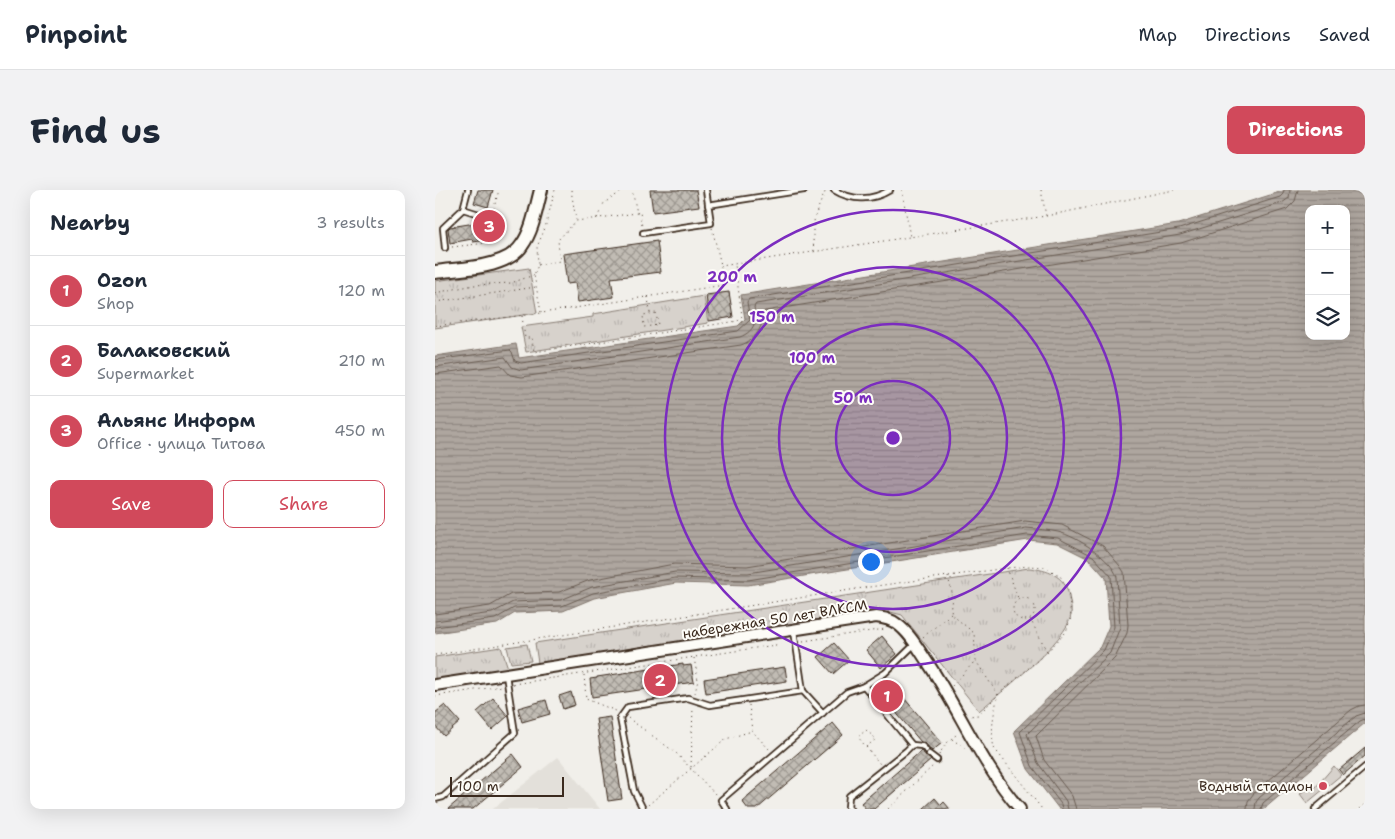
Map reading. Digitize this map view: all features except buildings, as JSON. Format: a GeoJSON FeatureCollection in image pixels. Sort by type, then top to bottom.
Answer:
{"type":"FeatureCollection","features":[{"type":"Feature","properties":{"kind":"main road"},"geometry":{"type":"LineString","coordinates":[[435,272],[495,263],[511,257],[522,246],[541,190]]}},
{"type":"Feature","properties":{"kind":"street","name":"набережная 50 лет ВЛКСМ"},"geometry":{"type":"LineString","coordinates":[[435,685],[876,617],[887,618],[898,624],[915,644],[947,691],[993,775],[1021,809]]}},
{"type":"Feature","properties":{"kind":"lane"},"geometry":{"type":"LineString","coordinates":[[445,248],[443,228],[463,209],[469,190]]}},
{"type":"Feature","properties":{"kind":"lane"},"geometry":{"type":"LineString","coordinates":[[643,233],[711,224],[706,190]]}},
{"type":"Feature","properties":{"kind":"lane"},"geometry":{"type":"LineString","coordinates":[[708,205],[804,190]]}},
{"type":"Feature","properties":{"kind":"lane"},"geometry":{"type":"LineString","coordinates":[[834,190],[850,197],[860,198],[879,196],[890,190]]}},
{"type":"Feature","properties":{"kind":"lane"},"geometry":{"type":"LineString","coordinates":[[879,196],[883,190]]}},
{"type":"Feature","properties":{"kind":"lane"},"geometry":{"type":"LineString","coordinates":[[463,209],[482,214]]}},
{"type":"Feature","properties":{"kind":"lane"},"geometry":{"type":"LineString","coordinates":[[793,631],[803,691],[823,713]]}},
{"type":"Feature","properties":{"kind":"lane"},"geometry":{"type":"LineString","coordinates":[[727,809],[721,800],[847,692],[863,686],[885,673],[915,644]]}},
{"type":"Feature","properties":{"kind":"lane"},"geometry":{"type":"LineString","coordinates":[[435,799],[443,797],[515,733],[506,673]]}},
{"type":"Feature","properties":{"kind":"lane"},"geometry":{"type":"LineString","coordinates":[[863,686],[912,744],[922,746],[937,760]]}},
{"type":"Feature","properties":{"kind":"lane"},"geometry":{"type":"LineString","coordinates":[[643,809],[634,791],[620,718],[628,707],[688,698],[711,705],[803,691]]}},
{"type":"Feature","properties":{"kind":"lane"},"geometry":{"type":"LineString","coordinates":[[850,809],[848,807],[849,796],[912,744]]}},
{"type":"Feature","properties":{"kind":"lane"},"geometry":{"type":"LineString","coordinates":[[1315,809],[1365,767]]}},
{"type":"Feature","properties":{"kind":"path"},"geometry":{"type":"LineString","coordinates":[[445,248],[495,242],[501,224],[493,211],[499,190]]}},
{"type":"Feature","properties":{"kind":"path"},"geometry":{"type":"LineString","coordinates":[[541,313],[534,274],[538,265],[537,247],[545,228],[555,190]]}},
{"type":"Feature","properties":{"kind":"path"},"geometry":{"type":"LineString","coordinates":[[571,190],[576,221]]}},
{"type":"Feature","properties":{"kind":"path"},"geometry":{"type":"LineString","coordinates":[[597,218],[604,203],[624,190]]}},
{"type":"Feature","properties":{"kind":"path"},"geometry":{"type":"LineString","coordinates":[[633,190],[637,213]]}},
{"type":"Feature","properties":{"kind":"path"},"geometry":{"type":"LineString","coordinates":[[814,252],[811,229],[826,190]]}},
{"type":"Feature","properties":{"kind":"path"},"geometry":{"type":"LineString","coordinates":[[902,190],[910,238]]}},
{"type":"Feature","properties":{"kind":"path"},"geometry":{"type":"LineString","coordinates":[[1041,190],[1046,216]]}},
{"type":"Feature","properties":{"kind":"path"},"geometry":{"type":"LineString","coordinates":[[721,266],[1046,216],[1174,190]]}},
{"type":"Feature","properties":{"kind":"path"},"geometry":{"type":"LineString","coordinates":[[538,265],[561,261],[558,240],[576,221],[640,212],[643,233]]}},
{"type":"Feature","properties":{"kind":"path"},"geometry":{"type":"LineString","coordinates":[[435,326],[541,313],[724,285],[711,224]]}},
{"type":"Feature","properties":{"kind":"path"},"geometry":{"type":"LineString","coordinates":[[521,315],[525,338],[532,338],[535,352],[738,321],[743,316],[735,264]]}},
{"type":"Feature","properties":{"kind":"path"},"geometry":{"type":"LineString","coordinates":[[435,293],[474,285],[511,283],[534,274]]}},
{"type":"Feature","properties":{"kind":"path"},"geometry":{"type":"LineString","coordinates":[[435,302],[537,287]]}},
{"type":"Feature","properties":{"kind":"path"},"geometry":{"type":"LineString","coordinates":[[648,296],[650,314]]}},
{"type":"Feature","properties":{"kind":"path"},"geometry":{"type":"LineString","coordinates":[[656,313],[658,325],[644,327],[643,315],[650,314],[656,313]]}},
{"type":"Feature","properties":{"kind":"path"},"geometry":{"type":"LineString","coordinates":[[1007,568],[1019,598]]}},
{"type":"Feature","properties":{"kind":"path"},"geometry":{"type":"LineString","coordinates":[[915,644],[951,614],[953,596],[947,577]]}},
{"type":"Feature","properties":{"kind":"path"},"geometry":{"type":"LineString","coordinates":[[1019,598],[1028,598],[1034,604],[1035,612],[1029,618],[1020,619],[1014,614],[1013,606],[1019,598]]}},
{"type":"Feature","properties":{"kind":"path"},"geometry":{"type":"LineString","coordinates":[[951,614],[973,633],[975,660],[997,695],[991,737],[994,748],[1042,809]]}},
{"type":"Feature","properties":{"kind":"path"},"geometry":{"type":"LineString","coordinates":[[1029,618],[1047,652]]}},
{"type":"Feature","properties":{"kind":"path"},"geometry":{"type":"LineString","coordinates":[[435,696],[893,627]]}},
{"type":"Feature","properties":{"kind":"path"},"geometry":{"type":"LineString","coordinates":[[691,768],[693,700],[698,680],[694,658]]}},
{"type":"Feature","properties":{"kind":"path"},"geometry":{"type":"LineString","coordinates":[[947,691],[975,660]]}},
{"type":"Feature","properties":{"kind":"path"},"geometry":{"type":"LineString","coordinates":[[584,674],[586,699],[623,714],[676,753],[721,800]]}},
{"type":"Feature","properties":{"kind":"path"},"geometry":{"type":"LineString","coordinates":[[748,699],[752,731],[774,755]]}},
{"type":"Feature","properties":{"kind":"path"},"geometry":{"type":"LineString","coordinates":[[888,809],[935,765],[941,750],[953,736],[967,729]]}},
{"type":"Feature","properties":{"kind":"path"},"geometry":{"type":"LineString","coordinates":[[866,747],[875,739],[866,730],[858,737],[883,769]]}},
{"type":"Feature","properties":{"kind":"path"},"geometry":{"type":"LineString","coordinates":[[643,809],[726,738],[752,731]]}},
{"type":"Feature","properties":{"kind":"path"},"geometry":{"type":"LineString","coordinates":[[1360,809],[1365,805]]}},
{"type":"Feature","properties":{"kind":"shaded area"},"geometry":{"type":"Polygon","coordinates":[[[558,757],[600,809],[493,809],[558,757]]]}},
{"type":"Feature","properties":{"kind":"green space"},"geometry":{"type":"Polygon","coordinates":[[[529,268],[537,313],[435,328],[435,281],[529,268]]]}},
{"type":"Feature","properties":{"kind":"green space"},"geometry":{"type":"Polygon","coordinates":[[[704,296],[708,323],[526,352],[521,327],[593,317],[593,314],[704,296]]]}},
{"type":"Feature","properties":{"kind":"green space"},"geometry":{"type":"Polygon","coordinates":[[[1029,568],[1049,572],[1064,583],[1069,596],[1071,615],[1067,626],[1046,652],[979,711],[902,615],[883,610],[538,663],[535,643],[1029,568]]]}},
{"type":"Feature","properties":{"kind":"green space"},"geometry":{"type":"Polygon","coordinates":[[[527,644],[531,661],[511,663],[507,647],[527,644]]]}},
{"type":"Feature","properties":{"kind":"green space"},"geometry":{"type":"Polygon","coordinates":[[[501,647],[508,668],[435,680],[435,657],[501,647]]]}},
{"type":"Feature","properties":{"kind":"green space","name":"Водный стадион"},"geometry":{"type":"Polygon","coordinates":[[[1334,766],[1341,775],[1307,803],[1300,794],[1312,784],[1315,788],[1334,766]]]}},
{"type":"Feature","properties":{"kind":"water"},"geometry":{"type":"Polygon","coordinates":[[[1286,190],[1365,190],[1365,723],[1264,809],[1059,809],[1028,769],[1014,731],[1100,647],[1109,626],[1106,578],[1089,559],[1057,543],[1028,540],[748,585],[676,583],[594,598],[563,611],[515,613],[497,624],[435,633],[435,356],[516,344],[519,358],[738,326],[745,319],[741,295],[1178,224],[1286,190]]]}},
{"type":"Feature","properties":{"kind":"place","name":"Альянс Информ"},"geometry":{"type":"Point","coordinates":[489,226]}},
{"type":"Feature","properties":{"kind":"place","name":"Балаковский"},"geometry":{"type":"Point","coordinates":[660,680]}},
{"type":"Feature","properties":{"kind":"place","name":"Ozon"},"geometry":{"type":"Point","coordinates":[887,696]}},
{"type":"Feature","properties":{"kind":"place","name":"Водный стадион"},"geometry":{"type":"Point","coordinates":[1323,786]}}]}
